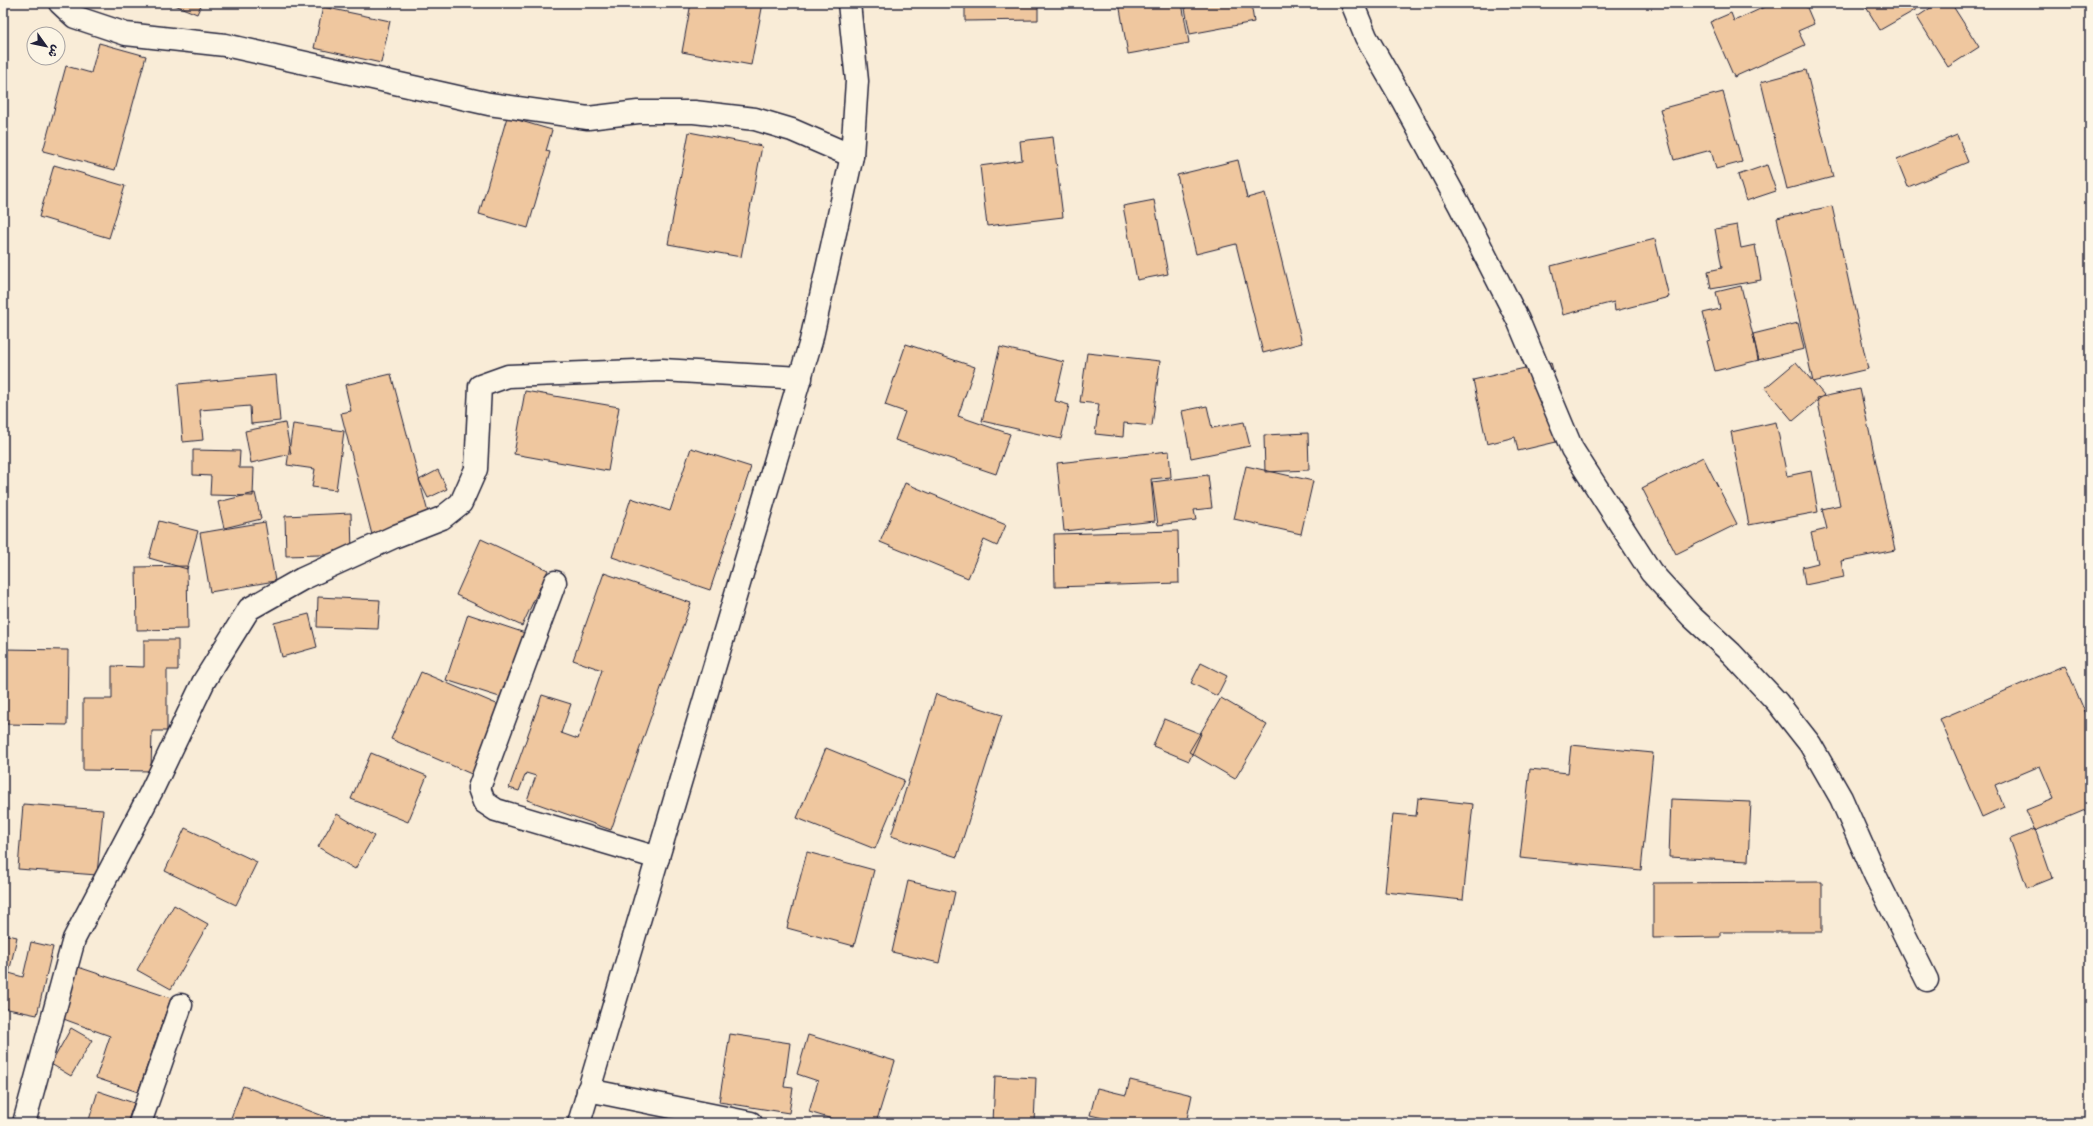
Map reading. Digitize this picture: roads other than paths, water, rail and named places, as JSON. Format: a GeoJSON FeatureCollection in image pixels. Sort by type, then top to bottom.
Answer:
{"type":"FeatureCollection","features":[{"type":"Feature","properties":{"kind":"street"},"geometry":{"type":"LineString","coordinates":[[60,3],[75,17],[126,34],[225,45],[489,104],[588,118],[638,112],[694,112],[755,119],[792,130],[852,156]]}},
{"type":"Feature","properties":{"kind":"street"},"geometry":{"type":"LineString","coordinates":[[579,1123],[811,341],[852,156],[857,81],[849,3]]}},
{"type":"Feature","properties":{"kind":"street"},"geometry":{"type":"LineString","coordinates":[[1352,3],[1366,37],[1403,101],[1460,206],[1514,313],[1572,449],[1651,572],[1692,617],[1731,653],[1762,686],[1810,744],[1841,798],[1875,875],[1928,980]]}},
{"type":"Feature","properties":{"kind":"street"},"geometry":{"type":"LineString","coordinates":[[24,1123],[74,939],[151,792],[204,681],[249,609],[302,579],[396,536],[442,518],[461,503],[476,469],[480,386],[508,376],[662,370],[801,378]]}},
{"type":"Feature","properties":{"kind":"street"},"geometry":{"type":"LineString","coordinates":[[555,582],[479,788],[484,802],[496,810],[658,858]]}},
{"type":"Feature","properties":{"kind":"street"},"geometry":{"type":"LineString","coordinates":[[140,1123],[181,1005]]}},
{"type":"Feature","properties":{"kind":"street"},"geometry":{"type":"LineString","coordinates":[[588,1090],[751,1123]]}}]}
